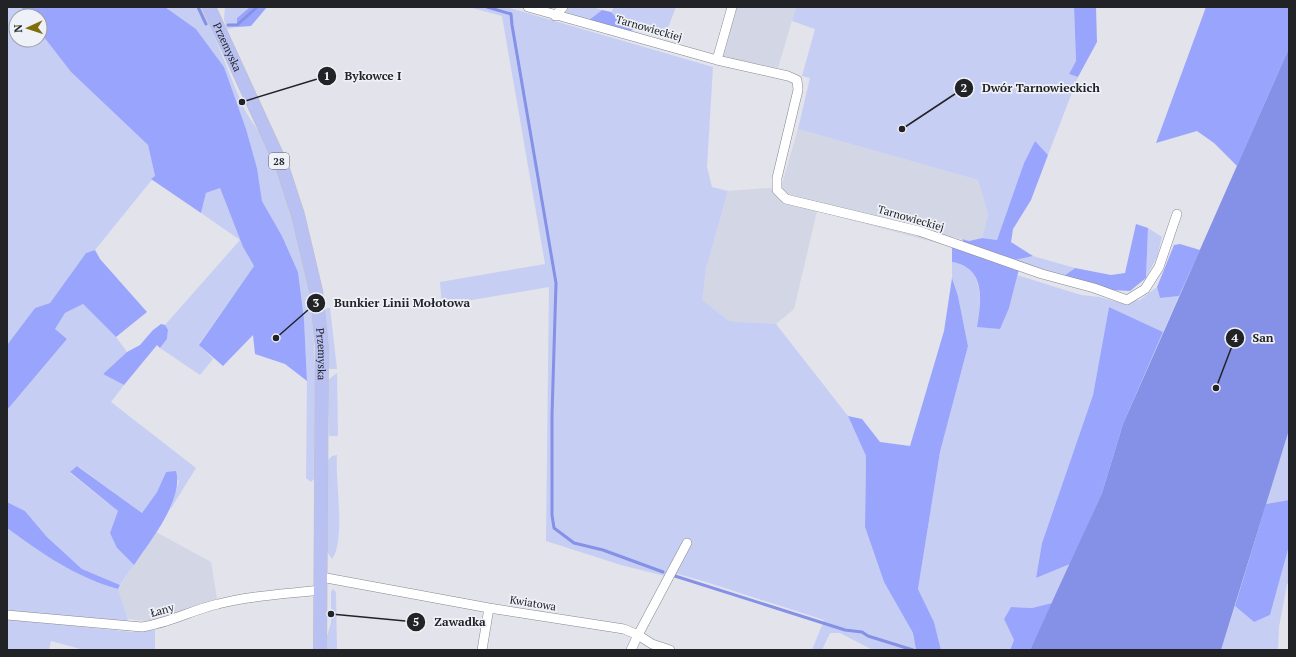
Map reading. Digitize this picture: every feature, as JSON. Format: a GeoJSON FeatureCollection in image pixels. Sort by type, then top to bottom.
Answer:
{"type":"FeatureCollection","features":[{"type":"Feature","properties":{"kind":"main road","name":"Przemyska"},"geometry":{"type":"LineString","coordinates":[[209,7],[282,166],[298,215],[316,291],[322,348],[320,650]]}},
{"type":"Feature","properties":{"kind":"street","name":"Tarnowieckiej"},"geometry":{"type":"LineString","coordinates":[[528,7],[555,16],[717,60],[788,76],[797,80],[798,90],[777,178],[778,190],[786,199],[919,231],[1042,274],[1127,300],[1145,289],[1159,267],[1177,214]]}},
{"type":"Feature","properties":{"kind":"street"},"geometry":{"type":"LineString","coordinates":[[555,16],[564,7]]}},
{"type":"Feature","properties":{"kind":"street"},"geometry":{"type":"LineString","coordinates":[[717,60],[732,7]]}},
{"type":"Feature","properties":{"kind":"street"},"geometry":{"type":"LineString","coordinates":[[631,650],[687,543]]}},
{"type":"Feature","properties":{"kind":"street","name":"Kwiatowa"},"geometry":{"type":"LineString","coordinates":[[321,584],[624,629],[652,644],[670,650]]}},
{"type":"Feature","properties":{"kind":"street","name":"Łany"},"geometry":{"type":"LineString","coordinates":[[7,615],[142,627],[160,624],[216,604],[321,584]]}},
{"type":"Feature","properties":{"kind":"street"},"geometry":{"type":"LineString","coordinates":[[482,650],[489,608]]}},
{"type":"Feature","properties":{"kind":"shaded area"},"geometry":{"type":"Polygon","coordinates":[[[7,7],[21,7],[22,8],[8,8],[8,48],[48,48],[48,42],[71,72],[148,145],[155,176],[95,250],[86,253],[50,303],[35,308],[7,345],[7,7]]]}},
{"type":"Feature","properties":{"kind":"shaded area"},"geometry":{"type":"Polygon","coordinates":[[[21,7],[165,7],[196,29],[224,67],[246,129],[257,168],[262,201],[282,236],[298,272],[304,319],[307,381],[285,364],[255,354],[253,335],[223,366],[199,345],[254,266],[243,247],[220,188],[206,193],[201,213],[151,179],[155,176],[148,145],[71,72],[48,42],[48,8],[21,7]]]}},
{"type":"Feature","properties":{"kind":"shaded area"},"geometry":{"type":"Polygon","coordinates":[[[165,7],[202,7],[247,115],[260,134],[277,171],[287,196],[299,235],[310,295],[315,356],[316,477],[311,482],[306,478],[307,381],[304,319],[298,272],[282,236],[262,201],[257,168],[246,130],[224,67],[196,29],[165,7]]]}},
{"type":"Feature","properties":{"kind":"shaded area"},"geometry":{"type":"Polygon","coordinates":[[[225,7],[250,7],[237,18],[237,27],[227,29],[224,20],[225,7]]]}},
{"type":"Feature","properties":{"kind":"shaded area"},"geometry":{"type":"Polygon","coordinates":[[[250,7],[267,7],[251,26],[237,27],[237,18],[250,7]]]}},
{"type":"Feature","properties":{"kind":"shaded area"},"geometry":{"type":"Polygon","coordinates":[[[469,7],[506,7],[713,67],[707,167],[712,187],[728,191],[706,269],[702,300],[729,321],[776,324],[848,416],[866,456],[865,527],[884,582],[913,633],[916,650],[873,650],[840,633],[830,633],[822,650],[812,650],[824,620],[678,574],[665,576],[621,565],[546,541],[549,287],[442,305],[440,282],[545,264],[502,16],[469,7]]]}},
{"type":"Feature","properties":{"kind":"shaded area"},"geometry":{"type":"Polygon","coordinates":[[[569,7],[592,7],[602,10],[589,20],[565,14],[569,7]]]}},
{"type":"Feature","properties":{"kind":"shaded area"},"geometry":{"type":"Polygon","coordinates":[[[614,7],[676,7],[666,33],[617,18],[611,12],[614,7]]]}},
{"type":"Feature","properties":{"kind":"shaded area"},"geometry":{"type":"Polygon","coordinates":[[[737,7],[796,7],[778,68],[723,57],[737,7]]]}},
{"type":"Feature","properties":{"kind":"shaded area"},"geometry":{"type":"Polygon","coordinates":[[[796,7],[1074,7],[1076,61],[1069,74],[1078,77],[1048,155],[1035,141],[1024,163],[997,240],[982,238],[988,214],[978,180],[798,129],[810,78],[802,76],[815,29],[792,21],[796,7]]]}},
{"type":"Feature","properties":{"kind":"shaded area"},"geometry":{"type":"Polygon","coordinates":[[[1074,7],[1096,7],[1097,42],[1078,77],[1069,74],[1076,61],[1074,7]]]}},
{"type":"Feature","properties":{"kind":"shaded area"},"geometry":{"type":"Polygon","coordinates":[[[1206,7],[1289,7],[1289,48],[1237,166],[1214,143],[1197,131],[1156,143],[1206,7]]]}},
{"type":"Feature","properties":{"kind":"shaded area"},"geometry":{"type":"Polygon","coordinates":[[[602,10],[611,12],[617,18],[642,26],[630,31],[589,20],[602,10]]]}},
{"type":"Feature","properties":{"kind":"shaded area"},"geometry":{"type":"Polygon","coordinates":[[[1289,48],[1289,430],[1221,650],[1030,650],[1102,493],[1123,424],[1289,48]]]}},
{"type":"Feature","properties":{"kind":"shaded area"},"geometry":{"type":"Polygon","coordinates":[[[798,129],[978,180],[988,214],[982,238],[969,241],[953,237],[952,247],[817,211],[794,309],[776,324],[729,321],[701,300],[706,269],[728,191],[781,187],[798,129]]]}},
{"type":"Feature","properties":{"kind":"shaded area"},"geometry":{"type":"Polygon","coordinates":[[[1035,141],[1048,155],[1031,200],[1013,229],[1011,242],[1033,256],[1015,260],[965,244],[962,239],[969,241],[982,238],[997,240],[1024,163],[1035,141]]]}},
{"type":"Feature","properties":{"kind":"shaded area"},"geometry":{"type":"Polygon","coordinates":[[[220,188],[243,247],[254,266],[199,344],[213,359],[200,375],[160,348],[167,339],[168,331],[165,325],[240,240],[201,213],[206,193],[220,188]]]}},
{"type":"Feature","properties":{"kind":"shaded area"},"geometry":{"type":"Polygon","coordinates":[[[1136,224],[1148,228],[1146,278],[1130,291],[1111,290],[1064,276],[1075,268],[1111,275],[1125,273],[1136,224]]]}},
{"type":"Feature","properties":{"kind":"shaded area"},"geometry":{"type":"Polygon","coordinates":[[[1148,228],[1162,237],[1157,257],[1146,278],[1148,228]]]}},
{"type":"Feature","properties":{"kind":"shaded area"},"geometry":{"type":"Polygon","coordinates":[[[1180,244],[1200,250],[1179,296],[1160,298],[1157,287],[1174,245],[1180,244]]]}},
{"type":"Feature","properties":{"kind":"shaded area"},"geometry":{"type":"Polygon","coordinates":[[[952,247],[1019,269],[1009,308],[1000,329],[977,327],[980,307],[979,287],[971,271],[963,265],[952,262],[952,247]]]}},
{"type":"Feature","properties":{"kind":"shaded area"},"geometry":{"type":"Polygon","coordinates":[[[95,250],[100,259],[147,312],[116,337],[83,304],[65,313],[55,329],[67,339],[7,410],[7,345],[35,308],[50,303],[86,253],[95,250]]]}},
{"type":"Feature","properties":{"kind":"shaded area"},"geometry":{"type":"Polygon","coordinates":[[[1033,256],[1075,268],[1064,276],[1015,260],[1033,256]]]}},
{"type":"Feature","properties":{"kind":"shaded area"},"geometry":{"type":"Polygon","coordinates":[[[952,262],[963,265],[971,271],[976,278],[980,297],[977,327],[1009,308],[1017,275],[1081,295],[1099,297],[1121,303],[1140,300],[1157,287],[1160,298],[1179,296],[1163,332],[1109,307],[1093,395],[1042,543],[1036,578],[1070,564],[1052,603],[1032,608],[1011,607],[1004,619],[1014,640],[1010,650],[941,650],[934,622],[918,589],[940,452],[968,346],[958,296],[952,278],[952,262]]]}},
{"type":"Feature","properties":{"kind":"shaded area"},"geometry":{"type":"Polygon","coordinates":[[[952,278],[958,296],[968,346],[940,452],[918,589],[934,622],[941,650],[916,650],[913,633],[884,582],[865,527],[866,456],[848,416],[862,419],[880,442],[910,446],[944,331],[952,278]]]}},
{"type":"Feature","properties":{"kind":"shaded area"},"geometry":{"type":"Polygon","coordinates":[[[83,304],[116,337],[127,352],[103,374],[124,385],[111,402],[196,468],[170,510],[179,481],[166,472],[157,492],[142,513],[78,466],[70,473],[118,511],[117,548],[134,565],[120,585],[82,569],[47,537],[25,511],[7,502],[7,410],[67,339],[54,329],[65,313],[83,304]]]}},
{"type":"Feature","properties":{"kind":"shaded area"},"geometry":{"type":"Polygon","coordinates":[[[1109,307],[1163,332],[1123,424],[1102,493],[1070,564],[1036,578],[1042,543],[1093,395],[1109,307]]]}},
{"type":"Feature","properties":{"kind":"shaded area"},"geometry":{"type":"Polygon","coordinates":[[[327,308],[330,308],[337,369],[328,368],[324,311],[327,308]]]}},
{"type":"Feature","properties":{"kind":"shaded area"},"geometry":{"type":"Polygon","coordinates":[[[161,324],[165,325],[168,330],[167,339],[160,348],[157,345],[124,385],[103,374],[127,352],[140,345],[153,330],[161,324]]]}},
{"type":"Feature","properties":{"kind":"shaded area"},"geometry":{"type":"Polygon","coordinates":[[[337,373],[338,436],[330,436],[328,385],[329,379],[337,373]]]}},
{"type":"Feature","properties":{"kind":"shaded area"},"geometry":{"type":"Polygon","coordinates":[[[1289,430],[1289,500],[1266,504],[1289,430]]]}},
{"type":"Feature","properties":{"kind":"shaded area"},"geometry":{"type":"Polygon","coordinates":[[[337,455],[339,524],[336,550],[332,559],[327,552],[327,461],[332,456],[337,455]]]}},
{"type":"Feature","properties":{"kind":"shaded area"},"geometry":{"type":"Polygon","coordinates":[[[77,466],[142,513],[157,492],[166,472],[176,471],[177,482],[175,495],[170,507],[164,520],[134,565],[117,548],[110,533],[118,511],[70,472],[77,466]]]}},
{"type":"Feature","properties":{"kind":"shaded area"},"geometry":{"type":"Polygon","coordinates":[[[1289,500],[1289,546],[1270,615],[1254,622],[1235,606],[1266,504],[1289,500]]]}},
{"type":"Feature","properties":{"kind":"shaded area"},"geometry":{"type":"Polygon","coordinates":[[[7,502],[25,511],[47,537],[82,569],[120,585],[118,589],[88,578],[60,564],[7,528],[7,502]]]}},
{"type":"Feature","properties":{"kind":"shaded area"},"geometry":{"type":"Polygon","coordinates":[[[7,528],[60,564],[88,578],[118,589],[128,619],[125,622],[7,612],[7,528]]]}},
{"type":"Feature","properties":{"kind":"shaded area"},"geometry":{"type":"Polygon","coordinates":[[[156,532],[211,562],[217,599],[158,622],[128,619],[118,589],[156,532]]]}},
{"type":"Feature","properties":{"kind":"shaded area"},"geometry":{"type":"Polygon","coordinates":[[[1289,546],[1289,583],[1287,584],[1279,627],[1278,650],[1221,650],[1235,606],[1254,622],[1270,615],[1289,546]]]}},
{"type":"Feature","properties":{"kind":"shaded area"},"geometry":{"type":"Polygon","coordinates":[[[333,589],[336,592],[337,650],[327,650],[327,636],[331,623],[331,592],[333,589]]]}},
{"type":"Feature","properties":{"kind":"shaded area"},"geometry":{"type":"Polygon","coordinates":[[[1052,603],[1030,650],[1010,650],[1014,640],[1004,619],[1011,607],[1032,608],[1052,603]]]}},
{"type":"Feature","properties":{"kind":"shaded area"},"geometry":{"type":"Polygon","coordinates":[[[7,619],[133,632],[155,630],[155,650],[84,650],[51,641],[49,650],[7,650],[7,619]]]}},
{"type":"Feature","properties":{"kind":"waterway"},"geometry":{"type":"LineString","coordinates":[[198,7],[206,24]]}},
{"type":"Feature","properties":{"kind":"waterway"},"geometry":{"type":"LineString","coordinates":[[228,25],[237,25],[257,7]]}},
{"type":"Feature","properties":{"kind":"waterway"},"geometry":{"type":"LineString","coordinates":[[487,7],[511,14],[556,283],[552,415],[552,515],[554,528],[574,543],[603,550],[663,572]]}},
{"type":"Feature","properties":{"kind":"waterway"},"geometry":{"type":"LineString","coordinates":[[675,576],[845,630],[862,632],[868,636],[913,650]]}},
{"type":"Feature","properties":{"kind":"place","name":"Bykowce I"},"geometry":{"type":"Point","coordinates":[242,102]}},
{"type":"Feature","properties":{"kind":"place","name":"Dwór Tarnowieckich"},"geometry":{"type":"Point","coordinates":[902,129]}},
{"type":"Feature","properties":{"kind":"place","name":"Bunkier Linii Mołotowa"},"geometry":{"type":"Point","coordinates":[276,338]}},
{"type":"Feature","properties":{"kind":"place","name":"San"},"geometry":{"type":"Point","coordinates":[1216,388]}},
{"type":"Feature","properties":{"kind":"place","name":"Zawadka"},"geometry":{"type":"Point","coordinates":[331,614]}}]}
